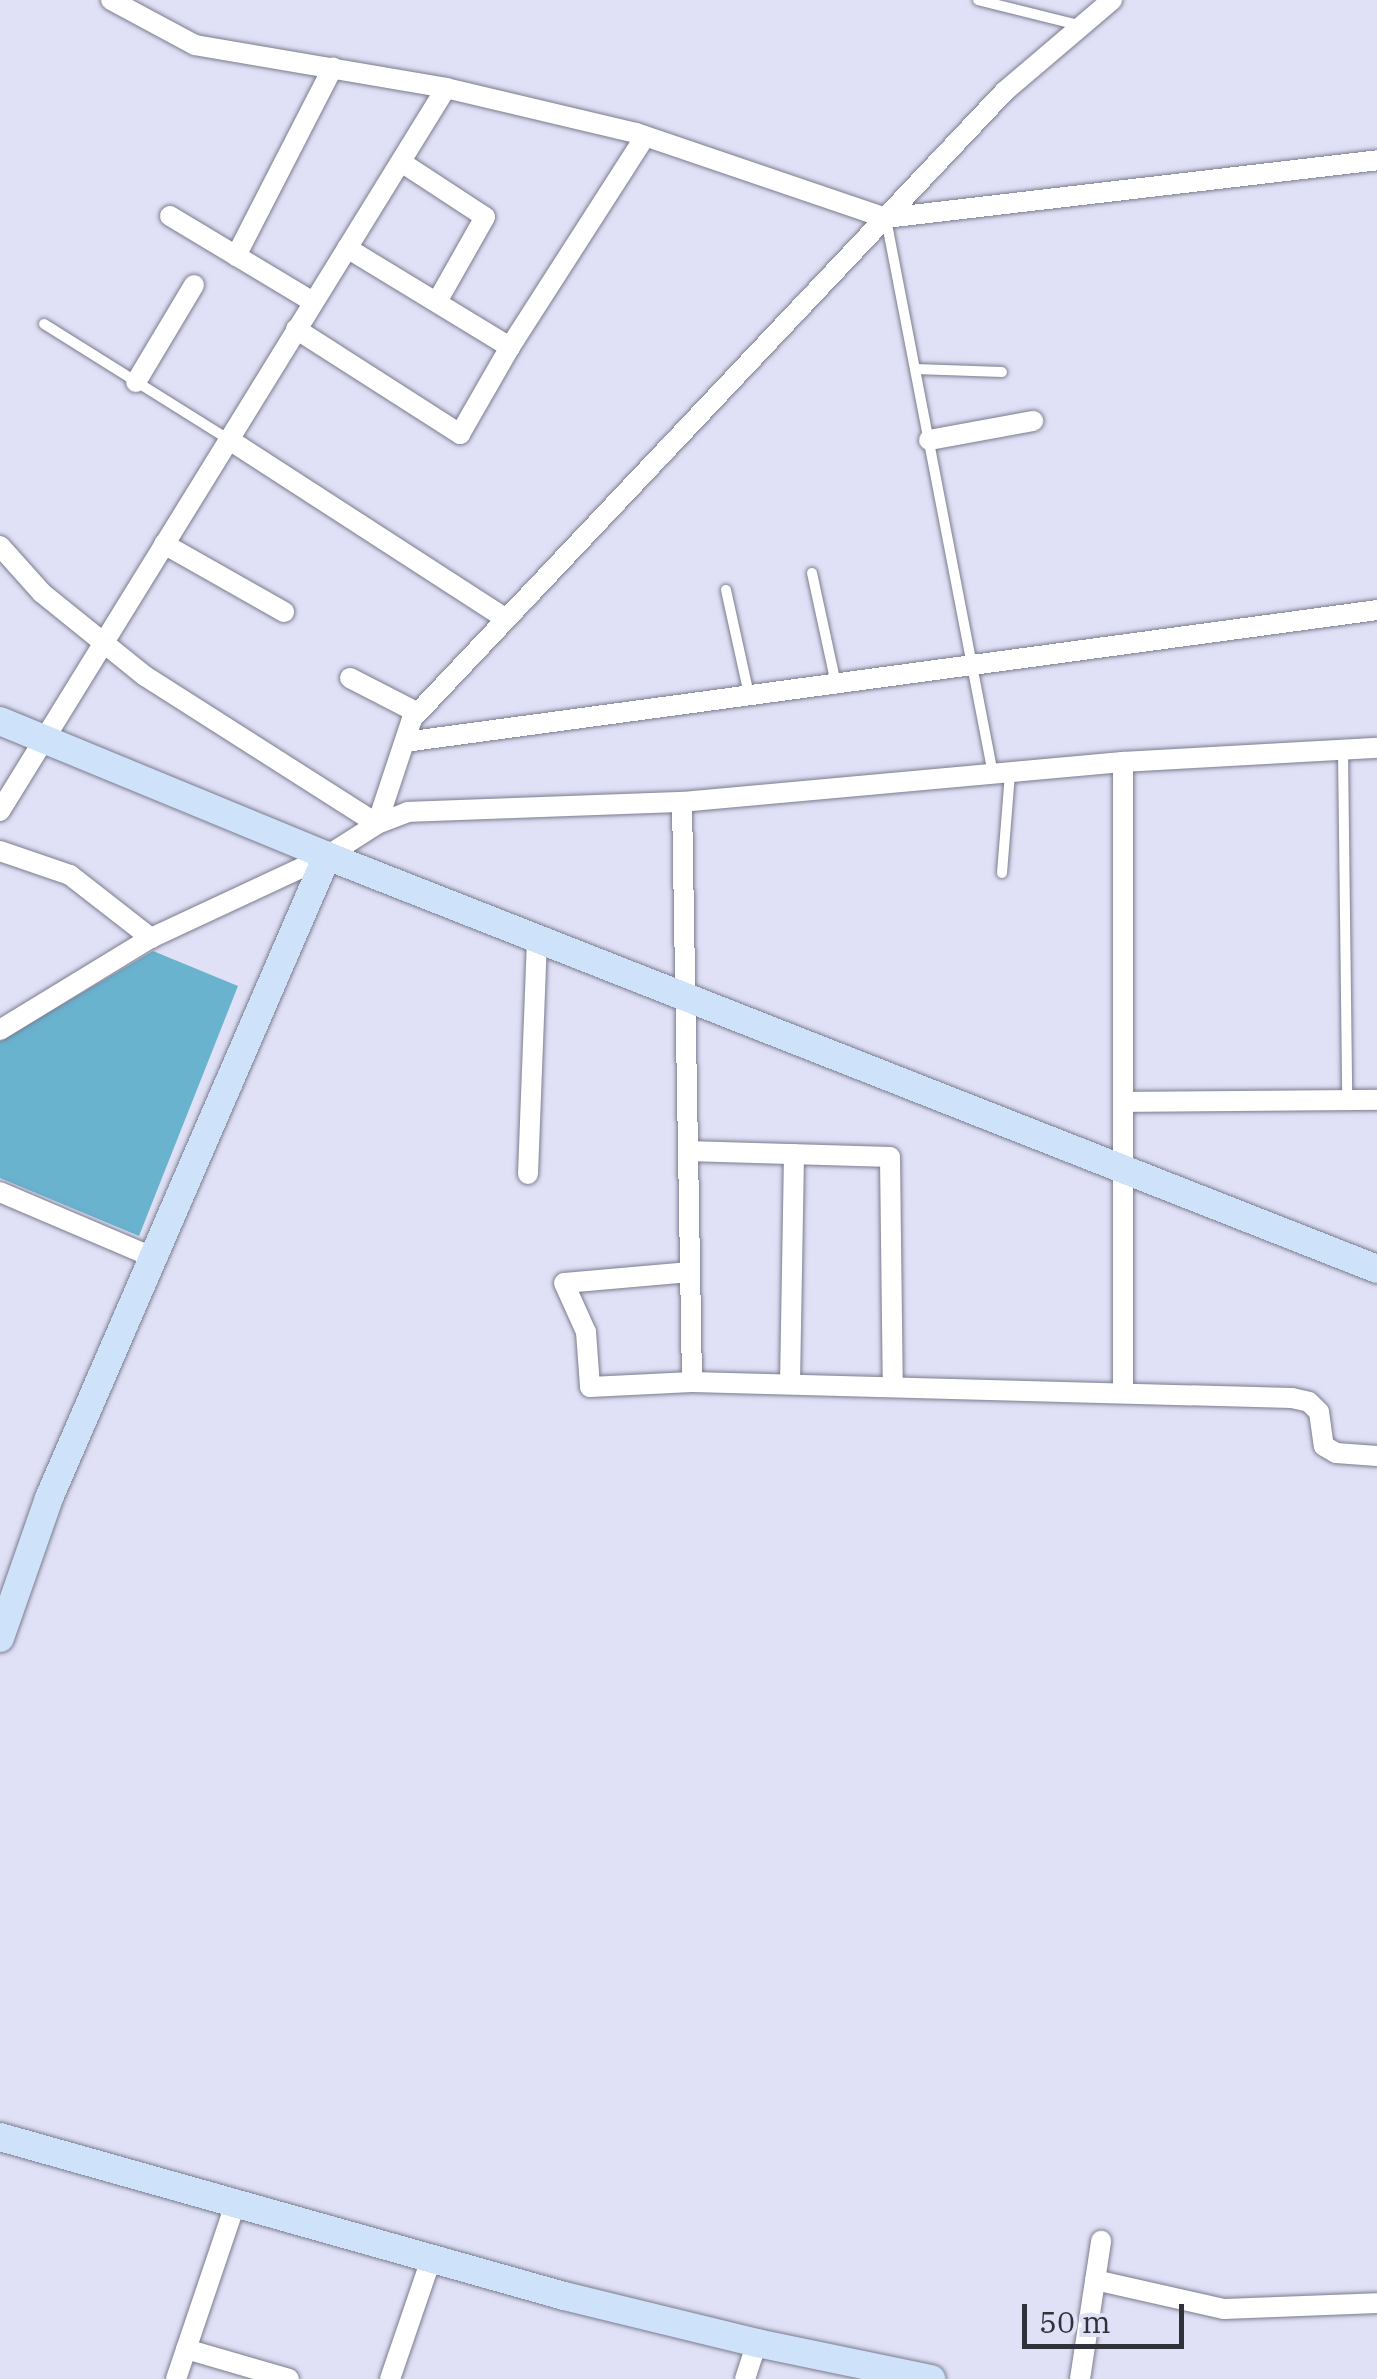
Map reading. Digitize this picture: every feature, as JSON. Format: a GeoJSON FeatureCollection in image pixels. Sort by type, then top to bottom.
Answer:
{"type":"FeatureCollection","features":[{"type":"Feature","properties":{"kind":"street"},"geometry":{"type":"LineString","coordinates":[[111,0],[195,45],[446,88],[645,136],[886,218],[1377,160]]}},
{"type":"Feature","properties":{"kind":"street"},"geometry":{"type":"LineString","coordinates":[[377,824],[418,713],[1004,92],[1078,25],[1112,0]]}},
{"type":"Feature","properties":{"kind":"street"},"geometry":{"type":"LineString","coordinates":[[236,256],[333,68]]}},
{"type":"Feature","properties":{"kind":"street"},"geometry":{"type":"LineString","coordinates":[[0,812],[446,88]]}},
{"type":"Feature","properties":{"kind":"street"},"geometry":{"type":"LineString","coordinates":[[296,330],[460,434],[510,347],[645,136]]}},
{"type":"Feature","properties":{"kind":"street"},"geometry":{"type":"LineString","coordinates":[[400,162],[486,217],[438,300]]}},
{"type":"Feature","properties":{"kind":"street"},"geometry":{"type":"LineString","coordinates":[[170,216],[313,302]]}},
{"type":"Feature","properties":{"kind":"street"},"geometry":{"type":"LineString","coordinates":[[346,248],[438,300],[510,347]]}},
{"type":"Feature","properties":{"kind":"street"},"geometry":{"type":"LineString","coordinates":[[136,382],[194,285]]}},
{"type":"Feature","properties":{"kind":"street"},"geometry":{"type":"LineString","coordinates":[[928,440],[1032,421]]}},
{"type":"Feature","properties":{"kind":"street"},"geometry":{"type":"LineString","coordinates":[[228,439],[505,618]]}},
{"type":"Feature","properties":{"kind":"street"},"geometry":{"type":"LineString","coordinates":[[164,544],[284,612]]}},
{"type":"Feature","properties":{"kind":"street"},"geometry":{"type":"LineString","coordinates":[[0,546],[42,593],[102,643],[377,824]]}},
{"type":"Feature","properties":{"kind":"street"},"geometry":{"type":"LineString","coordinates":[[405,742],[1377,610]]}},
{"type":"Feature","properties":{"kind":"street"},"geometry":{"type":"LineString","coordinates":[[350,678],[418,713]]}},
{"type":"Feature","properties":{"kind":"street"},"geometry":{"type":"LineString","coordinates":[[0,722],[327,856],[1124,1166],[1377,1269]]}},
{"type":"Feature","properties":{"kind":"street"},"geometry":{"type":"LineString","coordinates":[[0,1030],[151,938],[327,856],[377,824],[408,812],[682,802],[1123,762],[1377,748]]}},
{"type":"Feature","properties":{"kind":"street"},"geometry":{"type":"LineString","coordinates":[[1123,762],[1123,1393]]}},
{"type":"Feature","properties":{"kind":"street"},"geometry":{"type":"LineString","coordinates":[[682,802],[692,1382]]}},
{"type":"Feature","properties":{"kind":"street"},"geometry":{"type":"LineString","coordinates":[[0,852],[70,876],[151,938]]}},
{"type":"Feature","properties":{"kind":"street"},"geometry":{"type":"LineString","coordinates":[[0,1638],[48,1498],[327,856]]}},
{"type":"Feature","properties":{"kind":"street"},"geometry":{"type":"LineString","coordinates":[[528,1174],[537,938]]}},
{"type":"Feature","properties":{"kind":"street"},"geometry":{"type":"LineString","coordinates":[[1124,1102],[1377,1100]]}},
{"type":"Feature","properties":{"kind":"street"},"geometry":{"type":"LineString","coordinates":[[688,1151],[890,1157],[893,1387]]}},
{"type":"Feature","properties":{"kind":"street"},"geometry":{"type":"LineString","coordinates":[[790,1384],[794,1154]]}},
{"type":"Feature","properties":{"kind":"street"},"geometry":{"type":"LineString","coordinates":[[0,1192],[154,1258]]}},
{"type":"Feature","properties":{"kind":"street"},"geometry":{"type":"LineString","coordinates":[[690,1272],[564,1283],[586,1332],[590,1387],[692,1382],[790,1384],[1309,1402],[1319,1412],[1324,1446],[1336,1453],[1377,1456]]}},
{"type":"Feature","properties":{"kind":"street"},"geometry":{"type":"LineString","coordinates":[[0,2137],[431,2259],[757,2343],[931,2379]]}},
{"type":"Feature","properties":{"kind":"street"},"geometry":{"type":"LineString","coordinates":[[176,2379],[235,2205]]}},
{"type":"Feature","properties":{"kind":"street"},"geometry":{"type":"LineString","coordinates":[[1080,2379],[1101,2241]]}},
{"type":"Feature","properties":{"kind":"street"},"geometry":{"type":"LineString","coordinates":[[390,2379],[431,2259]]}},
{"type":"Feature","properties":{"kind":"street"},"geometry":{"type":"LineString","coordinates":[[1095,2280],[1224,2309],[1377,2303]]}},
{"type":"Feature","properties":{"kind":"street"},"geometry":{"type":"LineString","coordinates":[[744,2379],[757,2343]]}},
{"type":"Feature","properties":{"kind":"street"},"geometry":{"type":"LineString","coordinates":[[186,2349],[289,2379]]}},
{"type":"Feature","properties":{"kind":"lane"},"geometry":{"type":"LineString","coordinates":[[978,0],[1078,25]]}},
{"type":"Feature","properties":{"kind":"lane"},"geometry":{"type":"LineString","coordinates":[[886,218],[972,665],[1002,774],[1002,873]]}},
{"type":"Feature","properties":{"kind":"lane"},"geometry":{"type":"LineString","coordinates":[[44,324],[228,439]]}},
{"type":"Feature","properties":{"kind":"lane"},"geometry":{"type":"LineString","coordinates":[[915,369],[1002,372]]}},
{"type":"Feature","properties":{"kind":"lane"},"geometry":{"type":"LineString","coordinates":[[812,573],[836,684]]}},
{"type":"Feature","properties":{"kind":"lane"},"geometry":{"type":"LineString","coordinates":[[726,590],[749,696]]}},
{"type":"Feature","properties":{"kind":"lane"},"geometry":{"type":"LineString","coordinates":[[1342,750],[1347,1099]]}},
{"type":"Feature","properties":{"kind":"water"},"geometry":{"type":"Polygon","coordinates":[[[153,951],[238,986],[139,1236],[0,1178],[0,1041],[153,951]]]}}]}
